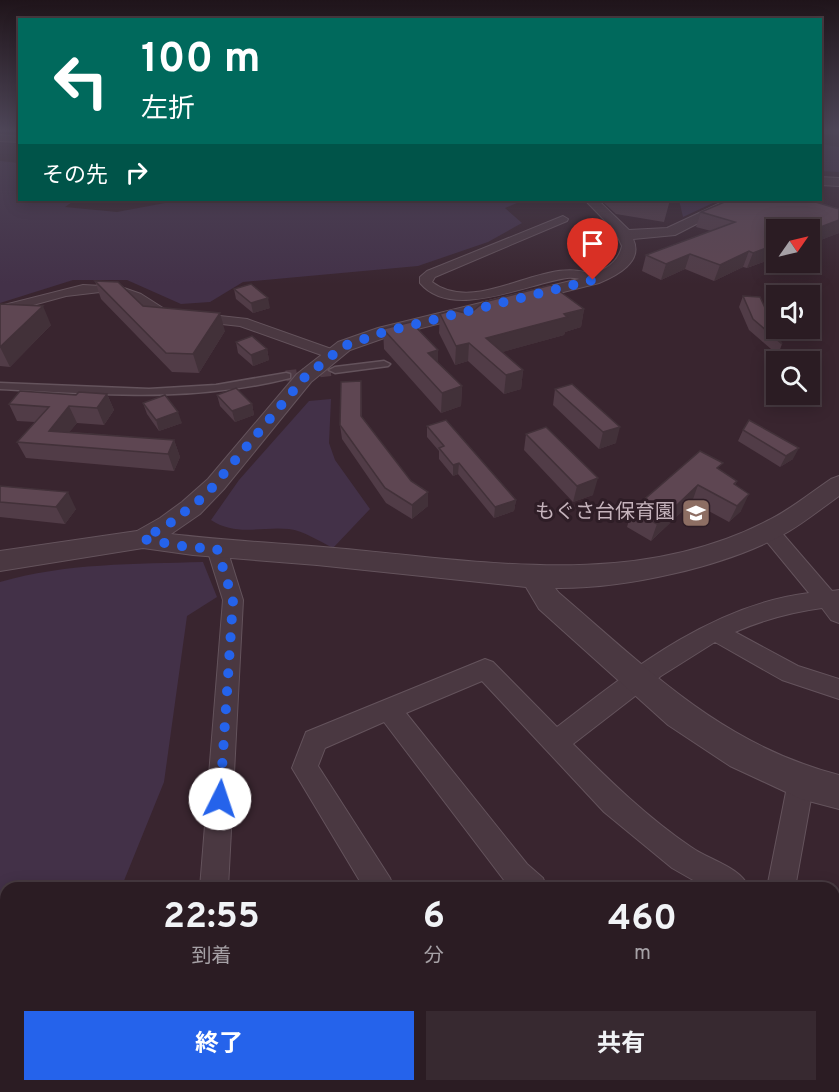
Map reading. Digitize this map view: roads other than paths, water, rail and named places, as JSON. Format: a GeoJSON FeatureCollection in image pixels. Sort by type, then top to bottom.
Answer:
{"type":"FeatureCollection","features":[{"type":"Feature","properties":{"kind":"street"},"geometry":{"type":"LineString","coordinates":[[143,539],[169,524],[206,495],[304,378],[334,362],[355,341],[593,280],[611,272],[625,261],[629,246],[626,235],[592,201]]}},
{"type":"Feature","properties":{"kind":"street"},"geometry":{"type":"LineString","coordinates":[[626,235],[670,232],[734,201]]}},
{"type":"Feature","properties":{"kind":"street"},"geometry":{"type":"LineString","coordinates":[[563,219],[431,274],[426,277],[426,283],[434,290],[460,295],[523,286],[576,273],[593,280]]}},
{"type":"Feature","properties":{"kind":"street"},"geometry":{"type":"LineString","coordinates":[[0,310],[61,294],[87,290],[112,290],[130,294],[163,314],[243,322],[334,362],[384,364]]}},
{"type":"Feature","properties":{"kind":"street"},"geometry":{"type":"LineString","coordinates":[[0,386],[149,393],[216,389],[286,376]]}},
{"type":"Feature","properties":{"kind":"street"},"geometry":{"type":"LineString","coordinates":[[0,561],[143,539],[187,547],[290,553],[534,577],[594,575],[655,566],[718,551],[769,531],[839,484]]}},
{"type":"Feature","properties":{"kind":"street"},"geometry":{"type":"LineString","coordinates":[[769,531],[835,603]]}},
{"type":"Feature","properties":{"kind":"street"},"geometry":{"type":"LineString","coordinates":[[214,882],[233,600],[217,549]]}},
{"type":"Feature","properties":{"kind":"street"},"geometry":{"type":"LineString","coordinates":[[534,577],[549,601],[679,715],[742,755],[801,782],[839,792]]}},
{"type":"Feature","properties":{"kind":"street"},"geometry":{"type":"LineString","coordinates":[[555,743],[637,679],[691,642],[770,609],[835,603]]}},
{"type":"Feature","properties":{"kind":"street"},"geometry":{"type":"LineString","coordinates":[[714,631],[770,664],[839,689]]}},
{"type":"Feature","properties":{"kind":"street"},"geometry":{"type":"LineString","coordinates":[[372,882],[305,768],[315,740],[485,669],[613,803],[682,858],[724,882]]}},
{"type":"Feature","properties":{"kind":"street"},"geometry":{"type":"LineString","coordinates":[[388,709],[526,882]]}},
{"type":"Feature","properties":{"kind":"street"},"geometry":{"type":"LineString","coordinates":[[783,882],[801,782]]}},
{"type":"Feature","properties":{"kind":"tunnel"},"geometry":{"type":"LineString","coordinates":[[286,376],[335,370]]}},
{"type":"Feature","properties":{"kind":"place","name":"もぐさ台保育園"},"geometry":{"type":"Point","coordinates":[696,513]}}]}
